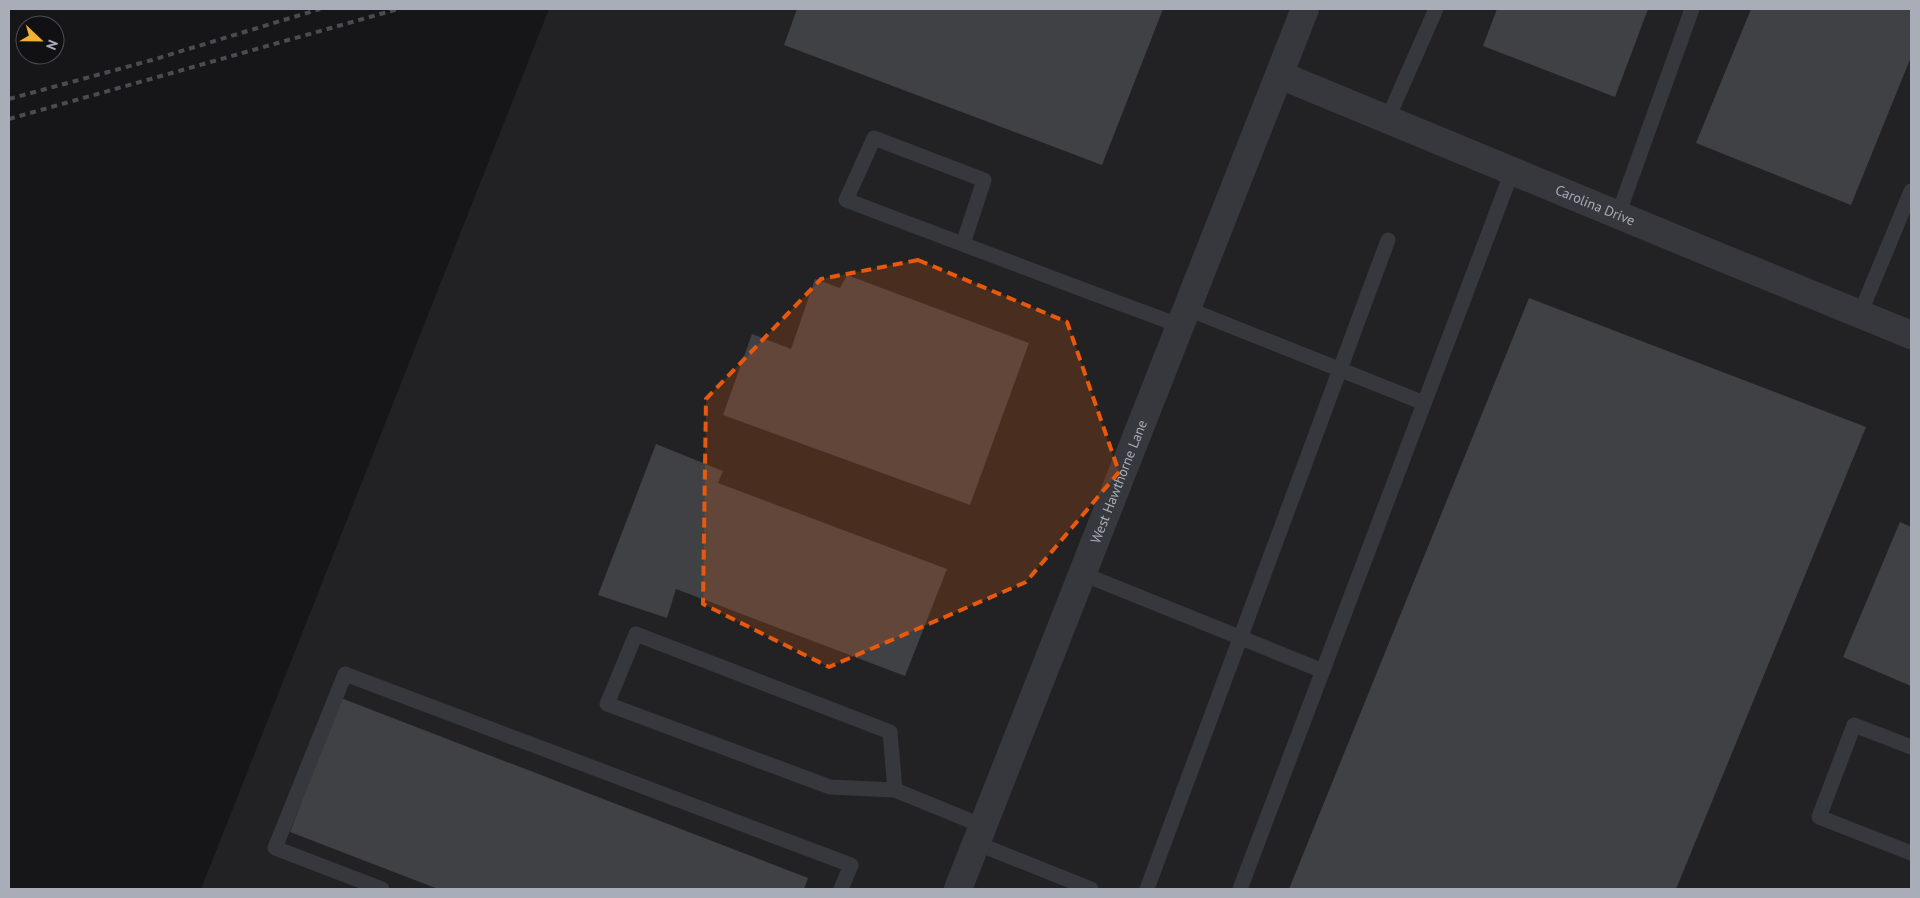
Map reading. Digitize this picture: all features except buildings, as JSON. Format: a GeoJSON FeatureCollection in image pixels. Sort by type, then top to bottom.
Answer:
{"type":"FeatureCollection","features":[{"type":"Feature","properties":{"kind":"street","name":"West Hawthorne Lane"},"geometry":{"type":"LineString","coordinates":[[958,889],[1305,9]]}},
{"type":"Feature","properties":{"kind":"street","name":"Carolina Drive"},"geometry":{"type":"LineString","coordinates":[[1280,75],[1513,169],[1618,215],[1911,335]]}},
{"type":"Feature","properties":{"kind":"lane"},"geometry":{"type":"LineString","coordinates":[[1388,118],[1436,9]]}},
{"type":"Feature","properties":{"kind":"lane"},"geometry":{"type":"LineString","coordinates":[[1618,215],[1692,9]]}},
{"type":"Feature","properties":{"kind":"lane"},"geometry":{"type":"LineString","coordinates":[[963,244],[984,180],[874,138],[846,200],[963,244],[1341,369],[1424,403]]}},
{"type":"Feature","properties":{"kind":"lane"},"geometry":{"type":"LineString","coordinates":[[1240,889],[1513,169]]}},
{"type":"Feature","properties":{"kind":"lane"},"geometry":{"type":"LineString","coordinates":[[1860,314],[1911,191]]}},
{"type":"Feature","properties":{"kind":"lane"},"geometry":{"type":"LineString","coordinates":[[1147,889],[1388,240]]}},
{"type":"Feature","properties":{"kind":"lane"},"geometry":{"type":"LineString","coordinates":[[1082,574],[1323,671]]}},
{"type":"Feature","properties":{"kind":"lane"},"geometry":{"type":"LineString","coordinates":[[895,790],[890,732],[636,634],[607,704],[830,787],[895,790],[979,835],[1091,889]]}},
{"type":"Feature","properties":{"kind":"lane"},"geometry":{"type":"LineString","coordinates":[[382,889],[275,848],[345,674],[851,864],[841,889]]}},
{"type":"Feature","properties":{"kind":"lane"},"geometry":{"type":"LineString","coordinates":[[1911,747],[1854,726],[1819,817],[1911,853]]}},
{"type":"Feature","properties":{"kind":"highlighted area"},"geometry":{"type":"Polygon","coordinates":[[[918,260],[1067,322],[1119,472],[1026,582],[829,667],[703,604],[706,399],[821,279],[918,260]]]}},
{"type":"Feature","properties":{"kind":"shaded area"},"geometry":{"type":"Polygon","coordinates":[[[549,9],[1911,9],[1911,889],[201,889],[549,9]]]}},
{"type":"Feature","properties":{"kind":"railway"},"geometry":{"type":"LineString","coordinates":[[9,99],[152,60],[320,9]]}},
{"type":"Feature","properties":{"kind":"railway"},"geometry":{"type":"LineString","coordinates":[[9,119],[398,9]]}}]}
